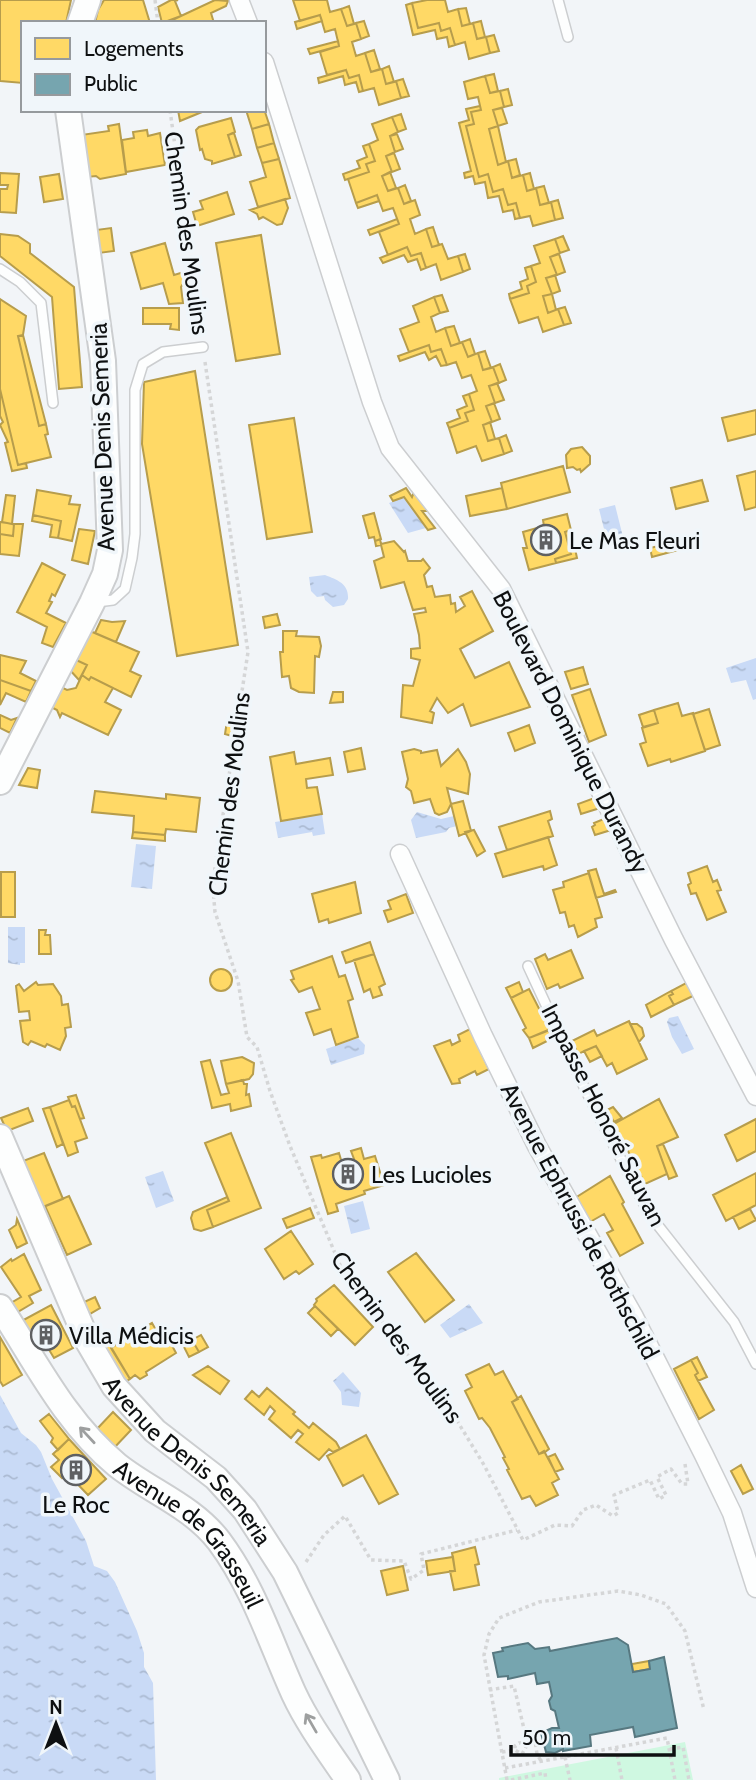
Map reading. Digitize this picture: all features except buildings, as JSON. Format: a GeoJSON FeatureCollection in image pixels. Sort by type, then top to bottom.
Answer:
{"type":"FeatureCollection","features":[{"type":"Feature","properties":{"kind":"main road"},"geometry":{"type":"LineString","coordinates":[[81,21],[88,0]]}},
{"type":"Feature","properties":{"kind":"main road","name":"Avenue Denis Semeria"},"geometry":{"type":"LineString","coordinates":[[0,782],[92,603],[110,550],[105,390],[94,282],[68,112]]}},
{"type":"Feature","properties":{"kind":"main road","name":"Avenue Denis Semeria"},"geometry":{"type":"LineString","coordinates":[[0,1137],[87,1340],[114,1386],[155,1431],[216,1478],[245,1510],[285,1572],[387,1780]]}},
{"type":"Feature","properties":{"kind":"main road","name":"Avenue de Grasseuil"},"geometry":{"type":"LineString","coordinates":[[0,1307],[62,1407],[89,1438],[118,1465],[198,1517],[225,1549],[240,1570],[266,1623],[295,1695],[348,1780]]}},
{"type":"Feature","properties":{"kind":"street"},"geometry":{"type":"LineString","coordinates":[[239,0],[247,21]]}},
{"type":"Feature","properties":{"kind":"street","name":"Boulevard Dominique Durandy"},"geometry":{"type":"LineString","coordinates":[[266,68],[372,402],[390,448],[501,589],[674,940],[756,1096]]}},
{"type":"Feature","properties":{"kind":"street","name":"Avenue Ephrussi de Rothschild"},"geometry":{"type":"LineString","coordinates":[[400,854],[482,1036],[537,1146],[634,1317],[705,1455],[732,1513],[756,1588]]}},
{"type":"Feature","properties":{"kind":"lane"},"geometry":{"type":"LineString","coordinates":[[558,0],[568,37]]}},
{"type":"Feature","properties":{"kind":"lane"},"geometry":{"type":"LineString","coordinates":[[0,269],[20,282],[41,303],[53,403]]}},
{"type":"Feature","properties":{"kind":"lane"},"geometry":{"type":"LineString","coordinates":[[92,603],[113,600],[125,589],[132,558],[135,534],[135,390],[144,363],[163,352],[203,347]]}},
{"type":"Feature","properties":{"kind":"lane","name":"Impasse Honoré Sauvan"},"geometry":{"type":"LineString","coordinates":[[528,966],[585,1089],[649,1214],[734,1322],[756,1364]]}},
{"type":"Feature","properties":{"kind":"path"},"geometry":{"type":"LineString","coordinates":[[155,0],[158,21]]}},
{"type":"Feature","properties":{"kind":"path","name":"Chemin des Moulins"},"geometry":{"type":"LineString","coordinates":[[170,112],[248,652],[213,889],[215,912],[238,981],[247,1037],[257,1047],[290,1146],[340,1265],[456,1419],[484,1465],[517,1530]]}},
{"type":"Feature","properties":{"kind":"path"},"geometry":{"type":"LineString","coordinates":[[309,1572],[305,1561],[324,1535],[345,1516],[371,1560],[404,1561],[411,1579],[424,1570],[421,1554],[517,1530],[523,1540],[555,1525],[572,1526],[583,1510],[596,1505],[613,1516],[618,1513],[614,1495],[650,1480],[659,1499],[666,1495],[657,1477],[671,1469],[682,1484],[688,1484],[684,1463],[705,1455]]}},
{"type":"Feature","properties":{"kind":"path"},"geometry":{"type":"LineString","coordinates":[[546,1780],[545,1773],[509,1780],[505,1768],[484,1655],[489,1634],[499,1618],[539,1602],[618,1591],[641,1595],[666,1604],[685,1631],[704,1710]]}},
{"type":"Feature","properties":{"kind":"path"},"geometry":{"type":"LineString","coordinates":[[489,1690],[514,1686],[524,1728],[534,1732],[535,1746],[541,1761]]}},
{"type":"Feature","properties":{"kind":"path"},"geometry":{"type":"LineString","coordinates":[[505,1768],[667,1738],[675,1780]]}},
{"type":"Feature","properties":{"kind":"path"},"geometry":{"type":"LineString","coordinates":[[515,1750],[519,1743],[526,1747]]}},
{"type":"Feature","properties":{"kind":"path"},"geometry":{"type":"LineString","coordinates":[[526,1747],[535,1746]]}},
{"type":"Feature","properties":{"kind":"path"},"geometry":{"type":"LineString","coordinates":[[502,1752],[515,1750],[522,1754],[526,1747]]}},
{"type":"Feature","properties":{"kind":"path"},"geometry":{"type":"LineString","coordinates":[[616,1747],[622,1780]]}},
{"type":"Feature","properties":{"kind":"path"},"geometry":{"type":"LineString","coordinates":[[669,1749],[683,1747],[690,1780]]}},
{"type":"Feature","properties":{"kind":"path"},"geometry":{"type":"LineString","coordinates":[[565,1757],[570,1780]]}},
{"type":"Feature","properties":{"kind":"green space"},"geometry":{"type":"Polygon","coordinates":[[[685,1742],[693,1780],[499,1780],[499,1778],[685,1742]]]}},
{"type":"Feature","properties":{"kind":"water"},"geometry":{"type":"Polygon","coordinates":[[[404,497],[426,528],[408,533],[389,503],[404,497]]]}},
{"type":"Feature","properties":{"kind":"water"},"geometry":{"type":"Polygon","coordinates":[[[615,505],[623,537],[607,541],[599,509],[615,505]]]}},
{"type":"Feature","properties":{"kind":"water"},"geometry":{"type":"Polygon","coordinates":[[[325,575],[345,586],[348,599],[344,605],[333,607],[324,596],[317,597],[311,591],[309,577],[325,575]]]}},
{"type":"Feature","properties":{"kind":"water"},"geometry":{"type":"Polygon","coordinates":[[[756,658],[756,699],[753,700],[746,680],[731,683],[726,668],[756,658]]]}},
{"type":"Feature","properties":{"kind":"water"},"geometry":{"type":"Polygon","coordinates":[[[417,812],[441,819],[454,816],[457,826],[446,832],[416,838],[411,820],[417,812]]]}},
{"type":"Feature","properties":{"kind":"water"},"geometry":{"type":"Polygon","coordinates":[[[322,814],[325,834],[313,836],[312,832],[278,838],[275,822],[322,814]]]}},
{"type":"Feature","properties":{"kind":"water"},"geometry":{"type":"Polygon","coordinates":[[[136,844],[156,846],[152,889],[131,887],[136,844]]]}},
{"type":"Feature","properties":{"kind":"water"},"geometry":{"type":"Polygon","coordinates":[[[8,927],[25,927],[25,963],[20,965],[8,963],[8,927]]]}},
{"type":"Feature","properties":{"kind":"water"},"geometry":{"type":"Polygon","coordinates":[[[678,1016],[694,1049],[682,1054],[667,1022],[669,1018],[678,1016]]]}},
{"type":"Feature","properties":{"kind":"water"},"geometry":{"type":"Polygon","coordinates":[[[358,1038],[365,1045],[364,1054],[331,1065],[326,1049],[358,1038]]]}},
{"type":"Feature","properties":{"kind":"water"},"geometry":{"type":"Polygon","coordinates":[[[163,1171],[174,1201],[156,1208],[145,1177],[163,1171]]]}},
{"type":"Feature","properties":{"kind":"water"},"geometry":{"type":"Polygon","coordinates":[[[363,1201],[370,1229],[351,1234],[344,1206],[363,1201]]]}},
{"type":"Feature","properties":{"kind":"water"},"geometry":{"type":"Polygon","coordinates":[[[469,1304],[483,1323],[450,1338],[440,1325],[469,1304]]]}},
{"type":"Feature","properties":{"kind":"water"},"geometry":{"type":"Polygon","coordinates":[[[343,1372],[361,1393],[359,1407],[342,1405],[341,1392],[333,1381],[343,1372]]]}},
{"type":"Feature","properties":{"kind":"water"},"geometry":{"type":"Polygon","coordinates":[[[0,1395],[21,1433],[41,1452],[52,1479],[86,1541],[94,1566],[107,1571],[115,1582],[137,1631],[144,1653],[144,1667],[153,1683],[156,1780],[0,1780],[0,1395]]]}},
{"type":"Feature","properties":{"kind":"place","name":"Le Mas Fleuri"},"geometry":{"type":"Point","coordinates":[546,540]}},
{"type":"Feature","properties":{"kind":"place","name":"Les Lucioles"},"geometry":{"type":"Point","coordinates":[348,1174]}},
{"type":"Feature","properties":{"kind":"place","name":"Villa Médicis"},"geometry":{"type":"Point","coordinates":[46,1335]}},
{"type":"Feature","properties":{"kind":"place","name":"Le Roc"},"geometry":{"type":"Point","coordinates":[76,1470]}}]}
